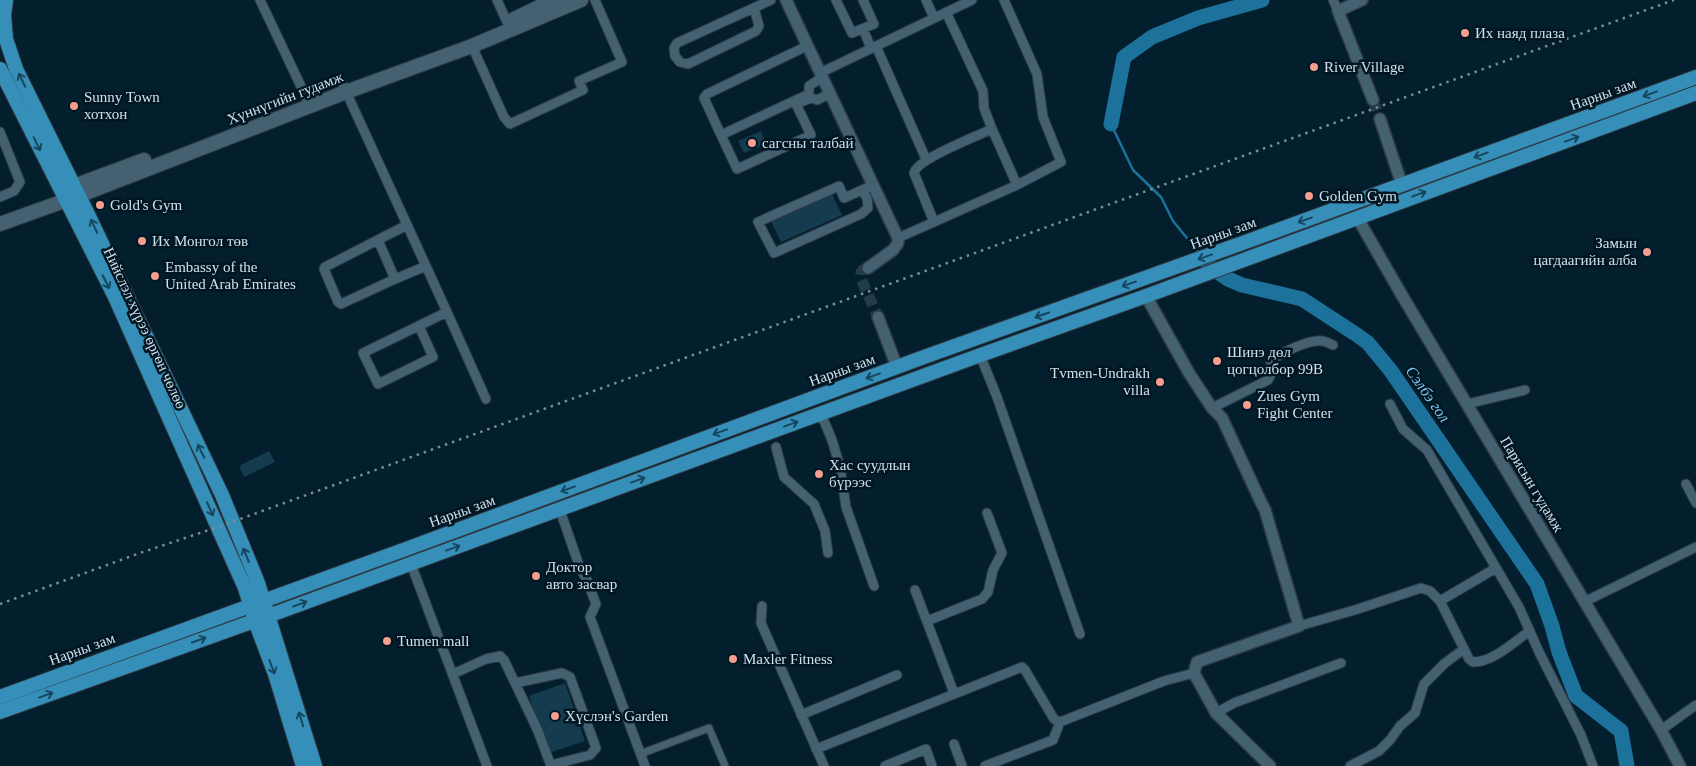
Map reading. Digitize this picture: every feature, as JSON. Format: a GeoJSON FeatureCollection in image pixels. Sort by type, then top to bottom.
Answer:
{"type":"FeatureCollection","features":[{"type":"Feature","properties":{"kind":"main road","name":"Нийслэл хүрээ өргөн чөлөө"},"geometry":{"type":"LineString","coordinates":[[6,0],[4,16],[6,39],[16,69],[69,194],[245,588],[250,605],[261,619]]}},
{"type":"Feature","properties":{"kind":"main road","name":"Хүннүгийн гудамж"},"geometry":{"type":"LineString","coordinates":[[0,214],[69,194],[344,89],[507,22],[554,0]]}},
{"type":"Feature","properties":{"kind":"main road","name":"Хүннүгийн гудамж"},"geometry":{"type":"LineString","coordinates":[[0,224],[69,194],[307,99],[344,89],[472,46],[581,0]]}},
{"type":"Feature","properties":{"kind":"main road","name":"Нийслэл хүрээ өргөн чөлөө"},"geometry":{"type":"LineString","coordinates":[[0,69],[69,194],[84,206],[222,495],[263,601],[261,619]]}},
{"type":"Feature","properties":{"kind":"main road","name":"Нарны зам"},"geometry":{"type":"LineString","coordinates":[[0,697],[900,366],[1696,77]]}},
{"type":"Feature","properties":{"kind":"main road","name":"Нарны зам"},"geometry":{"type":"LineString","coordinates":[[0,712],[261,619],[599,494],[1182,283],[1696,93]]}},
{"type":"Feature","properties":{"kind":"main road"},"geometry":{"type":"LineString","coordinates":[[1529,137],[1528,146],[1538,152]]}},
{"type":"Feature","properties":{"kind":"main road"},"geometry":{"type":"LineString","coordinates":[[1515,143],[1522,148],[1520,157]]}},
{"type":"Feature","properties":{"kind":"main road"},"geometry":{"type":"LineString","coordinates":[[969,341],[970,348],[978,356]]}},
{"type":"Feature","properties":{"kind":"main road"},"geometry":{"type":"LineString","coordinates":[[593,480],[593,489],[599,494]]}},
{"type":"Feature","properties":{"kind":"main road"},"geometry":{"type":"LineString","coordinates":[[261,619],[275,674],[303,766]]}},
{"type":"Feature","properties":{"kind":"main road"},"geometry":{"type":"LineString","coordinates":[[261,619],[315,766]]}},
{"type":"Feature","properties":{"kind":"street"},"geometry":{"type":"LineString","coordinates":[[260,0],[307,99]]}},
{"type":"Feature","properties":{"kind":"street"},"geometry":{"type":"LineString","coordinates":[[497,0],[507,22]]}},
{"type":"Feature","properties":{"kind":"street"},"geometry":{"type":"LineString","coordinates":[[472,46],[504,117],[510,124],[583,90],[579,81],[622,62],[595,0]]}},
{"type":"Feature","properties":{"kind":"street"},"geometry":{"type":"LineString","coordinates":[[754,8],[759,26],[756,31],[688,64],[680,62],[675,56],[674,48],[677,43],[771,0]]}},
{"type":"Feature","properties":{"kind":"street"},"geometry":{"type":"LineString","coordinates":[[786,0],[898,238],[898,243],[893,250],[868,268]]}},
{"type":"Feature","properties":{"kind":"street"},"geometry":{"type":"LineString","coordinates":[[836,0],[852,33],[874,24],[863,0]]}},
{"type":"Feature","properties":{"kind":"street"},"geometry":{"type":"LineString","coordinates":[[926,0],[934,18]]}},
{"type":"Feature","properties":{"kind":"street"},"geometry":{"type":"LineString","coordinates":[[720,135],[809,94],[808,86],[821,76],[874,47],[946,12],[956,3],[972,0]]}},
{"type":"Feature","properties":{"kind":"street"},"geometry":{"type":"LineString","coordinates":[[898,238],[1017,185],[1061,162],[1042,117],[1037,74],[1004,0]]}},
{"type":"Feature","properties":{"kind":"street"},"geometry":{"type":"LineString","coordinates":[[1362,0],[1335,4],[1374,100]]}},
{"type":"Feature","properties":{"kind":"street"},"geometry":{"type":"LineString","coordinates":[[946,12],[983,91],[984,108],[1017,185]]}},
{"type":"Feature","properties":{"kind":"street"},"geometry":{"type":"LineString","coordinates":[[863,29],[874,47],[926,159]]}},
{"type":"Feature","properties":{"kind":"street"},"geometry":{"type":"LineString","coordinates":[[807,46],[707,94],[704,98],[737,169],[811,135],[796,104],[810,98],[817,100],[828,92]]}},
{"type":"Feature","properties":{"kind":"street"},"geometry":{"type":"LineString","coordinates":[[344,89],[486,399]]}},
{"type":"Feature","properties":{"kind":"street"},"geometry":{"type":"LineString","coordinates":[[1380,119],[1402,185]]}},
{"type":"Feature","properties":{"kind":"street"},"geometry":{"type":"LineString","coordinates":[[934,222],[914,173],[915,169],[926,159],[992,129]]}},
{"type":"Feature","properties":{"kind":"street"},"geometry":{"type":"LineString","coordinates":[[0,132],[20,182],[14,191],[0,197]]}},
{"type":"Feature","properties":{"kind":"street"},"geometry":{"type":"LineString","coordinates":[[862,190],[867,198],[868,208],[861,214],[774,253],[758,222],[839,186],[844,198],[862,190],[874,185]]}},
{"type":"Feature","properties":{"kind":"street","name":"Парисын гудамж"},"geometry":{"type":"LineString","coordinates":[[1357,217],[1661,730],[1680,766]]}},
{"type":"Feature","properties":{"kind":"street"},"geometry":{"type":"LineString","coordinates":[[407,225],[325,267],[324,269],[338,302],[341,304],[426,266]]}},
{"type":"Feature","properties":{"kind":"street"},"geometry":{"type":"LineString","coordinates":[[378,240],[395,279]]}},
{"type":"Feature","properties":{"kind":"street"},"geometry":{"type":"LineString","coordinates":[[1146,296],[1185,365],[1212,408],[1222,418],[1265,510],[1299,626]]}},
{"type":"Feature","properties":{"kind":"street"},"geometry":{"type":"LineString","coordinates":[[418,326],[433,357],[378,384],[363,353],[418,326],[447,312]]}},
{"type":"Feature","properties":{"kind":"street"},"geometry":{"type":"LineString","coordinates":[[880,316],[900,366]]}},
{"type":"Feature","properties":{"kind":"street"},"geometry":{"type":"LineString","coordinates":[[1212,408],[1268,380],[1271,374],[1271,362],[1277,355],[1314,341],[1323,341],[1333,345]]}},
{"type":"Feature","properties":{"kind":"street"},"geometry":{"type":"LineString","coordinates":[[978,356],[998,397],[1080,634]]}},
{"type":"Feature","properties":{"kind":"street"},"geometry":{"type":"LineString","coordinates":[[1467,404],[1525,390]]}},
{"type":"Feature","properties":{"kind":"street"},"geometry":{"type":"LineString","coordinates":[[1390,404],[1403,429],[1427,450],[1519,607],[1581,736],[1593,766]]}},
{"type":"Feature","properties":{"kind":"street"},"geometry":{"type":"LineString","coordinates":[[817,415],[824,421],[832,440],[840,467],[846,506],[874,586]]}},
{"type":"Feature","properties":{"kind":"street"},"geometry":{"type":"LineString","coordinates":[[776,447],[784,477],[814,504],[825,531],[828,553]]}},
{"type":"Feature","properties":{"kind":"street"},"geometry":{"type":"LineString","coordinates":[[1686,484],[1696,503]]}},
{"type":"Feature","properties":{"kind":"street"},"geometry":{"type":"LineString","coordinates":[[927,622],[978,601],[988,592],[993,570],[1002,553],[987,513]]}},
{"type":"Feature","properties":{"kind":"street"},"geometry":{"type":"LineString","coordinates":[[562,516],[580,568],[587,580],[596,604],[590,617],[645,766]]}},
{"type":"Feature","properties":{"kind":"street"},"geometry":{"type":"LineString","coordinates":[[1584,602],[1696,547]]}},
{"type":"Feature","properties":{"kind":"street"},"geometry":{"type":"LineString","coordinates":[[411,564],[487,766]]}},
{"type":"Feature","properties":{"kind":"street"},"geometry":{"type":"LineString","coordinates":[[1440,601],[1496,568]]}},
{"type":"Feature","properties":{"kind":"street"},"geometry":{"type":"LineString","coordinates":[[1270,766],[1216,713],[1194,672],[1197,662],[1299,626],[1421,588],[1430,591],[1440,601],[1472,662],[1489,659],[1530,630]]}},
{"type":"Feature","properties":{"kind":"street"},"geometry":{"type":"LineString","coordinates":[[914,590],[954,693]]}},
{"type":"Feature","properties":{"kind":"street"},"geometry":{"type":"LineString","coordinates":[[762,606],[761,622],[824,766]]}},
{"type":"Feature","properties":{"kind":"street"},"geometry":{"type":"LineString","coordinates":[[1350,766],[1379,751],[1390,740],[1400,726],[1415,713],[1424,684],[1445,663],[1464,649]]}},
{"type":"Feature","properties":{"kind":"street"},"geometry":{"type":"LineString","coordinates":[[453,674],[486,659],[500,656],[504,660],[515,683],[552,766],[590,755],[596,748],[570,677],[562,673],[515,683]]}},
{"type":"Feature","properties":{"kind":"street"},"geometry":{"type":"LineString","coordinates":[[1216,713],[1234,703],[1341,663]]}},
{"type":"Feature","properties":{"kind":"street"},"geometry":{"type":"LineString","coordinates":[[816,749],[1022,667],[1026,670],[1054,719],[1060,722]]}},
{"type":"Feature","properties":{"kind":"street"},"geometry":{"type":"LineString","coordinates":[[985,766],[1053,740],[1060,722],[1164,681],[1194,672]]}},
{"type":"Feature","properties":{"kind":"street"},"geometry":{"type":"LineString","coordinates":[[801,715],[897,675]]}},
{"type":"Feature","properties":{"kind":"street"},"geometry":{"type":"LineString","coordinates":[[1661,730],[1696,705]]}},
{"type":"Feature","properties":{"kind":"street"},"geometry":{"type":"LineString","coordinates":[[640,754],[709,728],[725,766]]}},
{"type":"Feature","properties":{"kind":"street"},"geometry":{"type":"LineString","coordinates":[[954,744],[962,766]]}},
{"type":"Feature","properties":{"kind":"street"},"geometry":{"type":"LineString","coordinates":[[885,766],[926,749],[932,766]]}},
{"type":"Feature","properties":{"kind":"shaded area","name":"сагсны талбай"},"geometry":{"type":"Polygon","coordinates":[[[761,131],[766,144],[744,153],[738,141],[761,131]]]}},
{"type":"Feature","properties":{"kind":"shaded area"},"geometry":{"type":"Polygon","coordinates":[[[832,194],[842,215],[781,242],[771,221],[832,194]]]}},
{"type":"Feature","properties":{"kind":"shaded area"},"geometry":{"type":"Polygon","coordinates":[[[269,451],[275,462],[244,477],[239,466],[269,451]]]}},
{"type":"Feature","properties":{"kind":"shaded area"},"geometry":{"type":"Polygon","coordinates":[[[565,683],[585,741],[548,753],[529,696],[565,683]]]}},
{"type":"Feature","properties":{"kind":"waterway"},"geometry":{"type":"LineString","coordinates":[[1111,124],[1124,57],[1152,37],[1198,18],[1262,0]]}},
{"type":"Feature","properties":{"kind":"waterway","name":"Сэлбэ гол"},"geometry":{"type":"LineString","coordinates":[[1111,124],[1133,170],[1161,197],[1173,221],[1200,254]]}},
{"type":"Feature","properties":{"kind":"waterway","name":"Сэлбэ гол"},"geometry":{"type":"LineString","coordinates":[[1208,265],[1228,279],[1242,285],[1302,299],[1368,343],[1391,371],[1537,584],[1559,652],[1576,696],[1621,731],[1627,766]]}},
{"type":"Feature","properties":{"kind":"tunnel"},"geometry":{"type":"LineString","coordinates":[[1373,100],[1380,119]]}},
{"type":"Feature","properties":{"kind":"tunnel"},"geometry":{"type":"LineString","coordinates":[[868,268],[861,272],[861,279],[878,317]]}},
{"type":"Feature","properties":{"kind":"railway"},"geometry":{"type":"LineString","coordinates":[[0,604],[218,527],[1674,0]]}},
{"type":"Feature","properties":{"kind":"place","name":"Их наяд плаза"},"geometry":{"type":"Point","coordinates":[1465,33]}},
{"type":"Feature","properties":{"kind":"place","name":"River Village"},"geometry":{"type":"Point","coordinates":[1314,67]}},
{"type":"Feature","properties":{"kind":"place","name":"Sunny Town хотхон"},"geometry":{"type":"Point","coordinates":[74,106]}},
{"type":"Feature","properties":{"kind":"place","name":"сагсны талбай"},"geometry":{"type":"Point","coordinates":[752,143]}},
{"type":"Feature","properties":{"kind":"place","name":"Golden Gym"},"geometry":{"type":"Point","coordinates":[1309,196]}},
{"type":"Feature","properties":{"kind":"place","name":"Gold's Gym"},"geometry":{"type":"Point","coordinates":[100,205]}},
{"type":"Feature","properties":{"kind":"place","name":"Их Монгол төв"},"geometry":{"type":"Point","coordinates":[142,241]}},
{"type":"Feature","properties":{"kind":"place","name":"Замын цагдаагийн алба"},"geometry":{"type":"Point","coordinates":[1647,252]}},
{"type":"Feature","properties":{"kind":"place","name":"Embassy of the United Arab Emirates"},"geometry":{"type":"Point","coordinates":[155,276]}},
{"type":"Feature","properties":{"kind":"place","name":"Шинэ дөл цогцолбор 99В"},"geometry":{"type":"Point","coordinates":[1217,361]}},
{"type":"Feature","properties":{"kind":"place","name":"Tvmen-Undrakh villa"},"geometry":{"type":"Point","coordinates":[1160,382]}},
{"type":"Feature","properties":{"kind":"place","name":"Zues Gym Fight Center"},"geometry":{"type":"Point","coordinates":[1247,405]}},
{"type":"Feature","properties":{"kind":"place","name":"Хас суудлын бүрээс"},"geometry":{"type":"Point","coordinates":[819,474]}},
{"type":"Feature","properties":{"kind":"place","name":"Доктор авто засвар"},"geometry":{"type":"Point","coordinates":[536,576]}},
{"type":"Feature","properties":{"kind":"place","name":"Tumen mall"},"geometry":{"type":"Point","coordinates":[387,641]}},
{"type":"Feature","properties":{"kind":"place","name":"Maxler Fitness"},"geometry":{"type":"Point","coordinates":[733,659]}},
{"type":"Feature","properties":{"kind":"place","name":"Хүслэн's Garden"},"geometry":{"type":"Point","coordinates":[555,716]}}]}
